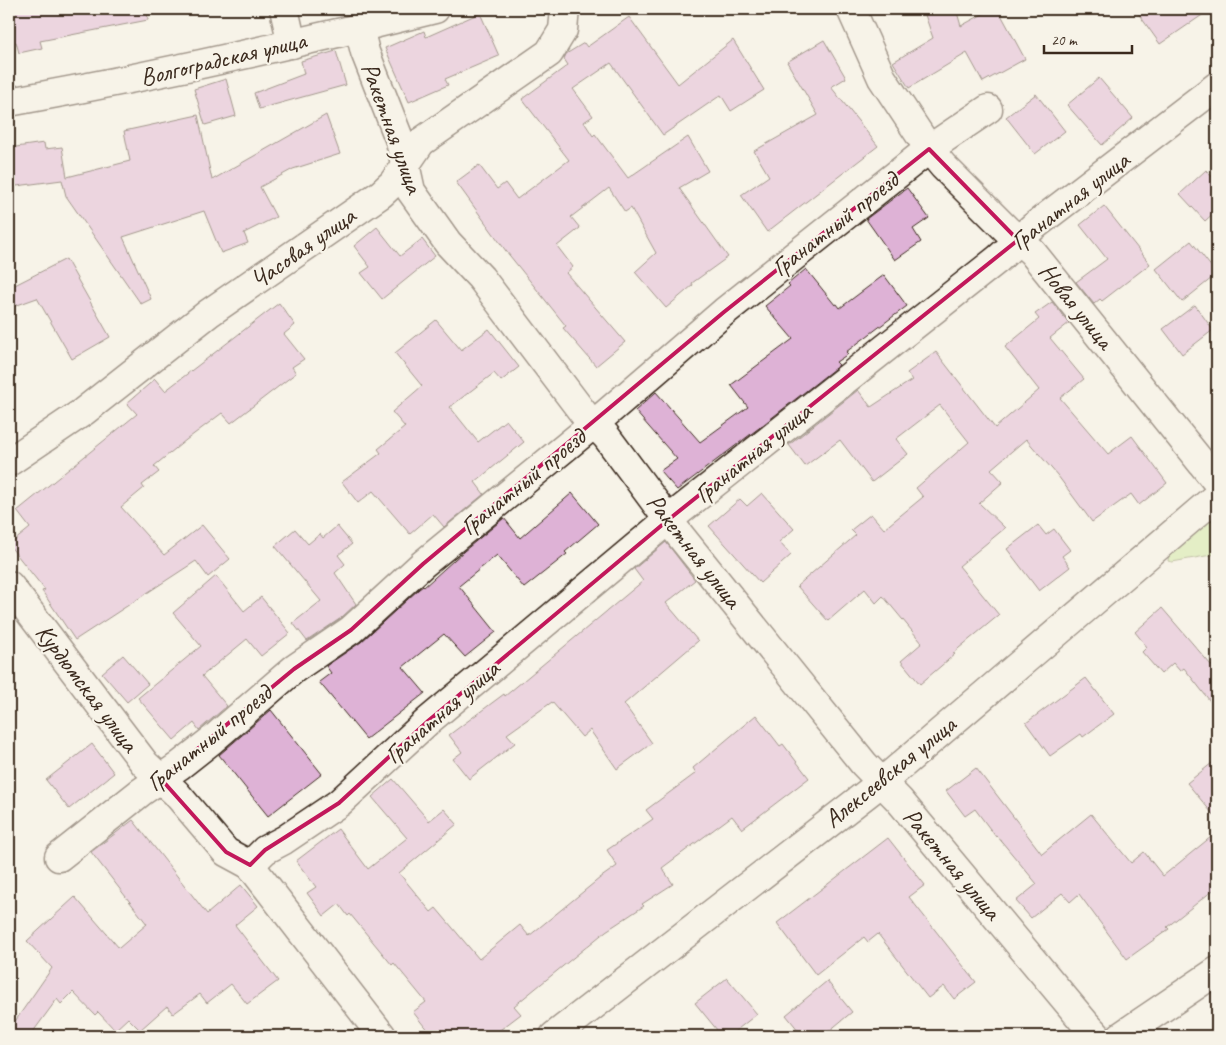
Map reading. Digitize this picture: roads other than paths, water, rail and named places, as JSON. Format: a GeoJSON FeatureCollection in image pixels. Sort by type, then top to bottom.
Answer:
{"type":"FeatureCollection","features":[{"type":"Feature","properties":{"kind":"street"},"geometry":{"type":"LineString","coordinates":[[284,9],[292,44]]}},
{"type":"Feature","properties":{"kind":"street","name":"Волгоградская улица"},"geometry":{"type":"LineString","coordinates":[[9,102],[124,82],[435,9]]}},
{"type":"Feature","properties":{"kind":"street","name":"Часовая улица"},"geometry":{"type":"LineString","coordinates":[[9,462],[83,412],[209,313],[381,194],[393,183],[421,142],[549,53],[563,30],[565,9]]}},
{"type":"Feature","properties":{"kind":"street","name":"Новая улица"},"geometry":{"type":"LineString","coordinates":[[851,9],[882,78],[929,149],[943,166],[1032,252],[1217,482]]}},
{"type":"Feature","properties":{"kind":"street","name":"Ракетная улица"},"geometry":{"type":"LineString","coordinates":[[359,28],[365,52],[400,141],[411,191],[448,243],[481,278],[584,414],[606,436],[668,520],[864,764],[899,800],[1085,1023],[1098,1036]]}},
{"type":"Feature","properties":{"kind":"street","name":"Гранатная улица"},"geometry":{"type":"LineString","coordinates":[[250,866],[265,850],[284,840],[339,802],[428,721],[668,520],[998,259],[1018,240],[1217,86]]}},
{"type":"Feature","properties":{"kind":"street","name":"Гранатный проезд"},"geometry":{"type":"LineString","coordinates":[[59,858],[141,792],[212,740],[294,669],[351,630],[423,564],[594,424],[724,312],[929,149],[988,109]]}},
{"type":"Feature","properties":{"kind":"street","name":"Алексеевская улица"},"geometry":{"type":"LineString","coordinates":[[554,1036],[882,782],[1217,496]]}},
{"type":"Feature","properties":{"kind":"street","name":"Курдюмская улица"},"geometry":{"type":"LineString","coordinates":[[9,585],[145,764],[176,793],[226,852],[250,866],[382,1036]]}},
{"type":"Feature","properties":{"kind":"street"},"geometry":{"type":"LineString","coordinates":[[1121,1036],[1217,971]]}}]}
